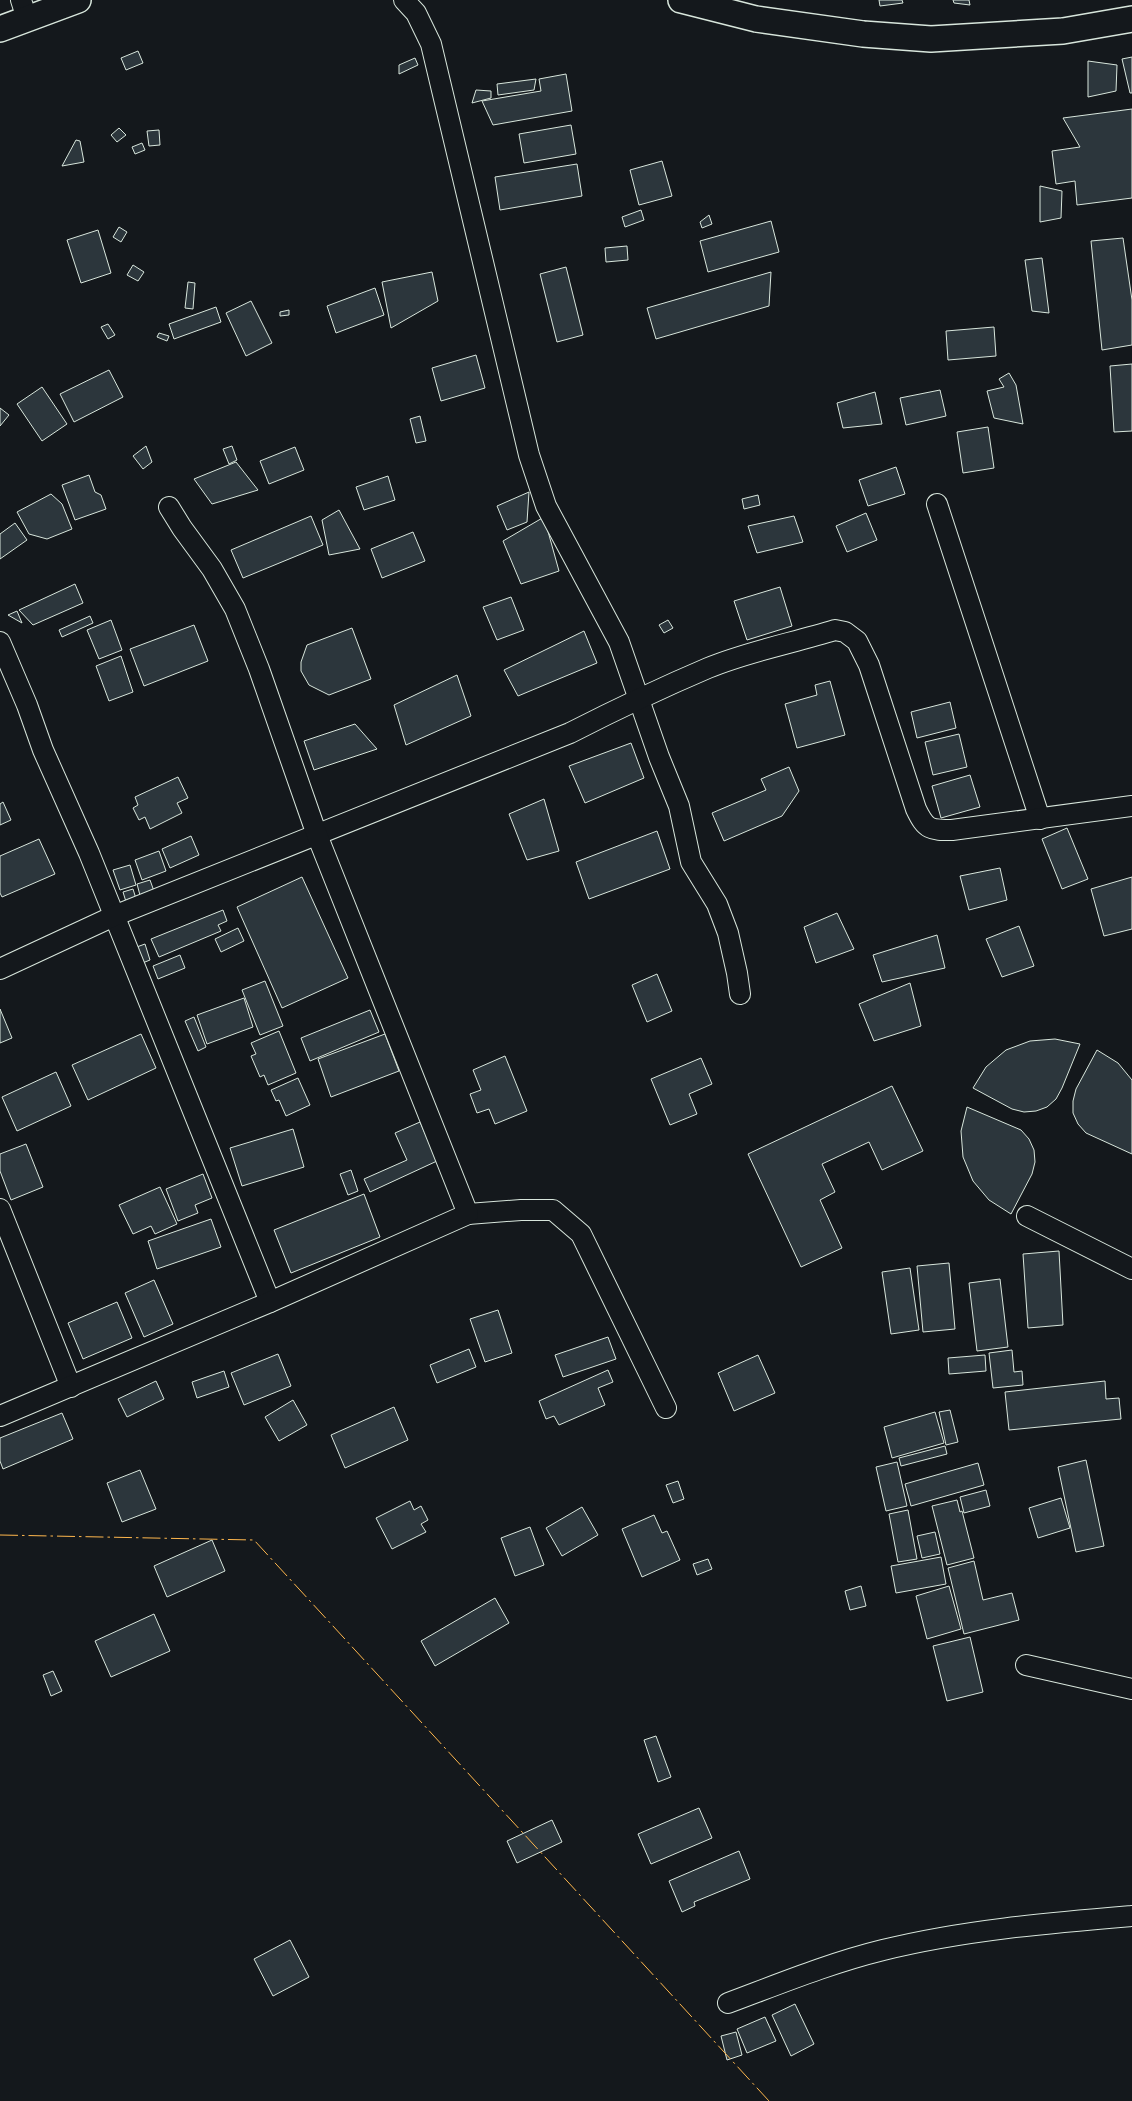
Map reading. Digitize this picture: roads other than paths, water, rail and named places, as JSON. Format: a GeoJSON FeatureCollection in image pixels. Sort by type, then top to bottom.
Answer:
{"type":"FeatureCollection","features":[{"type":"Feature","properties":{"kind":"main road"},"geometry":{"type":"LineString","coordinates":[[0,29],[24,10],[78,0]]}},
{"type":"Feature","properties":{"kind":"main road"},"geometry":{"type":"LineString","coordinates":[[681,0],[756,19],[863,34],[932,39],[1063,31],[1132,19]]}},
{"type":"Feature","properties":{"kind":"street"},"geometry":{"type":"LineString","coordinates":[[404,0],[416,13],[431,44],[529,455],[537,480],[546,506],[619,642],[679,806],[691,862],[717,904],[728,933],[738,973],[740,994]]}},
{"type":"Feature","properties":{"kind":"street"},"geometry":{"type":"LineString","coordinates":[[937,504],[1040,819]]}},
{"type":"Feature","properties":{"kind":"street"},"geometry":{"type":"LineString","coordinates":[[169,507],[212,569],[235,609],[259,669],[317,835],[468,1214]]}},
{"type":"Feature","properties":{"kind":"street"},"geometry":{"type":"LineString","coordinates":[[0,969],[114,916],[570,733],[638,698],[708,668],[835,630],[845,632],[857,641],[869,665],[922,823],[933,830],[952,830],[1132,806]]}},
{"type":"Feature","properties":{"kind":"street"},"geometry":{"type":"LineString","coordinates":[[0,642],[27,705],[43,750],[68,804],[114,916],[270,1302]]}},
{"type":"Feature","properties":{"kind":"street"},"geometry":{"type":"LineString","coordinates":[[0,1209],[71,1387]]}},
{"type":"Feature","properties":{"kind":"street"},"geometry":{"type":"LineString","coordinates":[[0,1416],[270,1302],[468,1214],[522,1210],[553,1210],[581,1234],[666,1408]]}},
{"type":"Feature","properties":{"kind":"street"},"geometry":{"type":"LineString","coordinates":[[1027,1216],[1132,1269]]}},
{"type":"Feature","properties":{"kind":"street"},"geometry":{"type":"LineString","coordinates":[[1026,1665],[1132,1689]]}},
{"type":"Feature","properties":{"kind":"street"},"geometry":{"type":"LineString","coordinates":[[728,2003],[822,1967],[883,1950],[962,1934],[1132,1916]]}}]}
